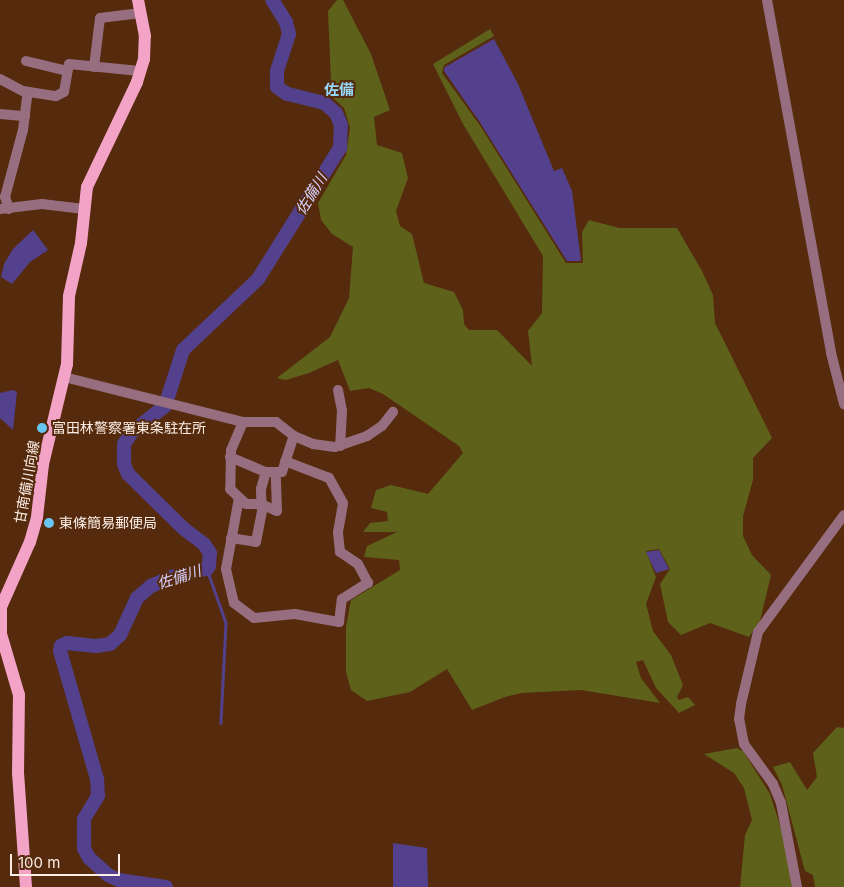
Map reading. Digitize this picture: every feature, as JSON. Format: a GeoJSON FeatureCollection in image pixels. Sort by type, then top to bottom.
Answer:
{"type":"FeatureCollection","features":[{"type":"Feature","properties":{"kind":"main road","name":"甘南備川向線"},"geometry":{"type":"LineString","coordinates":[[26,887],[18,774],[19,696],[1,634],[0,616],[6,590],[34,530],[42,464],[64,378],[69,296],[81,243],[84,209],[92,172],[140,71],[146,46],[138,0]]}},
{"type":"Feature","properties":{"kind":"street"},"geometry":{"type":"LineString","coordinates":[[766,0],[831,353],[844,404]]}},
{"type":"Feature","properties":{"kind":"street"},"geometry":{"type":"LineString","coordinates":[[94,67],[100,18],[141,13]]}},
{"type":"Feature","properties":{"kind":"street"},"geometry":{"type":"LineString","coordinates":[[26,60],[67,71]]}},
{"type":"Feature","properties":{"kind":"street"},"geometry":{"type":"LineString","coordinates":[[0,79],[28,92],[61,95],[69,64],[140,71]]}},
{"type":"Feature","properties":{"kind":"street"},"geometry":{"type":"LineString","coordinates":[[28,92],[25,116],[5,197],[4,209],[42,204],[84,209]]}},
{"type":"Feature","properties":{"kind":"street"},"geometry":{"type":"LineString","coordinates":[[0,114],[25,116]]}},
{"type":"Feature","properties":{"kind":"street"},"geometry":{"type":"LineString","coordinates":[[64,378],[243,422],[276,422],[294,436],[313,444],[340,446],[367,436],[382,426],[393,412]]}},
{"type":"Feature","properties":{"kind":"street"},"geometry":{"type":"LineString","coordinates":[[338,390],[342,410],[340,446]]}},
{"type":"Feature","properties":{"kind":"street"},"geometry":{"type":"LineString","coordinates":[[243,422],[230,457],[230,489],[246,504],[261,504],[277,511],[271,473]]}},
{"type":"Feature","properties":{"kind":"street"},"geometry":{"type":"LineString","coordinates":[[230,457],[271,473],[282,472],[294,436]]}},
{"type":"Feature","properties":{"kind":"street"},"geometry":{"type":"LineString","coordinates":[[239,498],[226,569],[231,598],[247,616],[254,618],[295,614],[339,622],[342,599],[368,583],[358,564],[340,552],[338,532],[344,507],[332,482],[285,461]]}},
{"type":"Feature","properties":{"kind":"street"},"geometry":{"type":"LineString","coordinates":[[231,538],[256,542],[261,504],[271,473]]}},
{"type":"Feature","properties":{"kind":"street"},"geometry":{"type":"LineString","coordinates":[[797,887],[781,803],[773,784],[744,744],[739,719],[758,632],[844,515]]}},
{"type":"Feature","properties":{"kind":"shaded area"},"geometry":{"type":"Polygon","coordinates":[[[337,0],[343,0],[371,54],[390,110],[374,117],[377,145],[402,153],[408,178],[396,211],[400,226],[412,234],[424,283],[454,292],[463,310],[464,324],[469,330],[497,330],[532,366],[528,331],[542,313],[543,256],[463,124],[433,64],[490,29],[494,36],[444,65],[442,73],[479,124],[566,263],[583,263],[582,232],[589,220],[619,228],[677,228],[702,271],[713,295],[715,323],[772,438],[753,458],[753,480],[743,516],[743,536],[752,555],[771,575],[760,621],[749,637],[710,623],[681,635],[668,622],[660,584],[670,569],[659,549],[646,551],[656,577],[646,604],[653,631],[671,655],[683,685],[677,697],[679,700],[688,697],[695,705],[679,713],[656,688],[643,660],[636,662],[641,678],[660,703],[581,690],[522,693],[505,697],[472,710],[447,669],[410,692],[367,701],[351,690],[346,672],[346,627],[351,600],[400,570],[399,560],[364,557],[367,546],[397,532],[363,532],[370,523],[388,521],[387,512],[371,508],[376,490],[391,485],[428,494],[463,453],[459,446],[383,394],[369,388],[350,391],[338,360],[309,373],[286,380],[277,378],[330,337],[349,298],[353,247],[332,234],[321,220],[318,203],[346,155],[350,128],[344,108],[324,90],[331,82],[328,11],[337,0]]]}},
{"type":"Feature","properties":{"kind":"shaded area"},"geometry":{"type":"Polygon","coordinates":[[[494,39],[518,84],[554,171],[562,168],[572,191],[581,261],[567,261],[479,121],[444,71],[445,67],[494,39]]]}},
{"type":"Feature","properties":{"kind":"shaded area"},"geometry":{"type":"Polygon","coordinates":[[[33,230],[48,250],[30,262],[12,284],[1,277],[4,264],[13,249],[33,230]]]}},
{"type":"Feature","properties":{"kind":"shaded area"},"geometry":{"type":"Polygon","coordinates":[[[13,390],[17,392],[13,430],[0,418],[0,393],[13,390]]]}},
{"type":"Feature","properties":{"kind":"shaded area"},"geometry":{"type":"Polygon","coordinates":[[[659,550],[669,569],[656,573],[646,552],[659,550]]]}},
{"type":"Feature","properties":{"kind":"shaded area"},"geometry":{"type":"Polygon","coordinates":[[[837,727],[844,728],[844,887],[815,887],[813,875],[805,871],[782,785],[773,767],[790,762],[807,790],[817,777],[813,753],[837,727]]]}},
{"type":"Feature","properties":{"kind":"shaded area"},"geometry":{"type":"Polygon","coordinates":[[[737,748],[743,751],[770,794],[788,850],[792,887],[740,887],[745,835],[752,820],[744,788],[734,773],[704,754],[737,748]]]}},
{"type":"Feature","properties":{"kind":"shaded area"},"geometry":{"type":"Polygon","coordinates":[[[393,843],[427,848],[428,887],[393,887],[393,843]]]}},
{"type":"Feature","properties":{"kind":"waterway","name":"佐備川"},"geometry":{"type":"LineString","coordinates":[[166,887],[119,880],[108,875],[89,858],[84,848],[84,819],[98,796],[97,779],[60,651],[61,646],[67,643],[96,646],[110,644],[120,635],[137,598],[151,586],[171,577],[207,569],[209,566],[210,553],[204,544],[183,528],[128,474],[124,464],[124,444],[132,432],[165,406],[183,350],[258,279],[340,148],[341,125],[336,113],[324,103],[287,94],[277,87],[277,71],[289,34],[286,22],[272,0]]}},
{"type":"Feature","properties":{"kind":"waterway"},"geometry":{"type":"LineString","coordinates":[[207,569],[226,623],[221,723]]}},
{"type":"Feature","properties":{"kind":"place","name":"富田林警察署東条駐在所"},"geometry":{"type":"Point","coordinates":[42,428]}},
{"type":"Feature","properties":{"kind":"place","name":"東條簡易郵便局"},"geometry":{"type":"Point","coordinates":[49,523]}},
{"type":"Feature","properties":{"kind":"district","name":"佐備"},"geometry":{"type":"Point","coordinates":[339,90]}}]}
